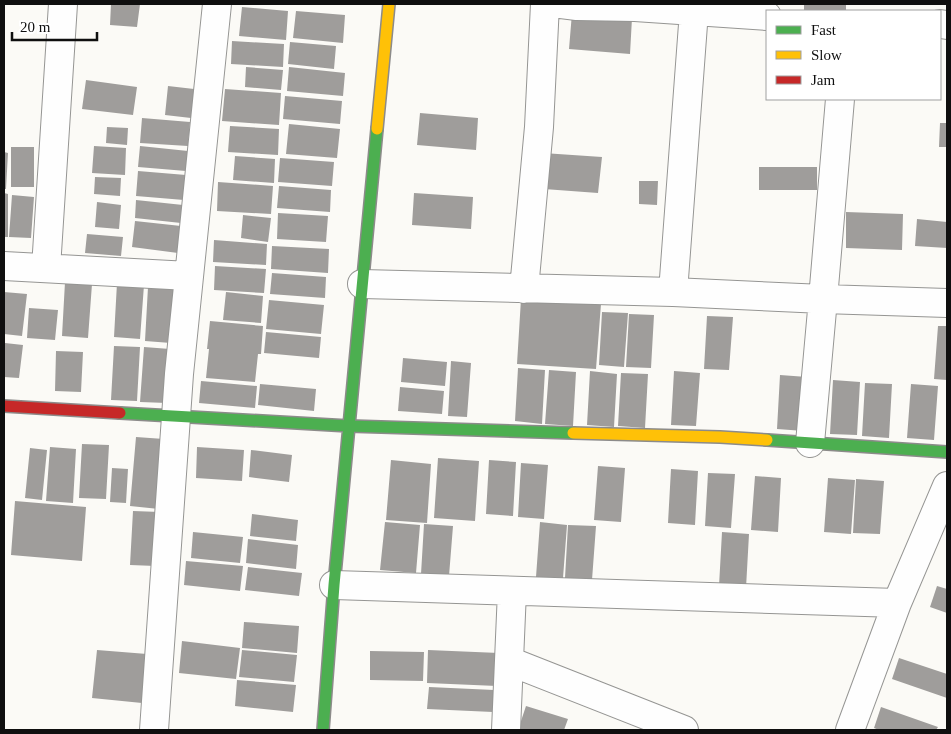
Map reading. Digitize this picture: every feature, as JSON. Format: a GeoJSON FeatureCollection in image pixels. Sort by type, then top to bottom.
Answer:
{"type":"FeatureCollection","features":[{"type":"Feature","properties":{"kind":"street"},"geometry":{"type":"LineString","coordinates":[[46,268],[63,4]]}},
{"type":"Feature","properties":{"kind":"street"},"geometry":{"type":"LineString","coordinates":[[154,730],[176,416],[217,4]]}},
{"type":"Feature","properties":{"kind":"street"},"geometry":{"type":"LineString","coordinates":[[324,730],[348,426],[389,4]]}},
{"type":"Feature","properties":{"kind":"street"},"geometry":{"type":"LineString","coordinates":[[524,289],[539,127],[545,4]]}},
{"type":"Feature","properties":{"kind":"street"},"geometry":{"type":"LineString","coordinates":[[561,4],[766,16]]}},
{"type":"Feature","properties":{"kind":"street"},"geometry":{"type":"LineString","coordinates":[[673,292],[694,11]]}},
{"type":"Feature","properties":{"kind":"street"},"geometry":{"type":"LineString","coordinates":[[810,443],[840,100]]}},
{"type":"Feature","properties":{"kind":"street"},"geometry":{"type":"LineString","coordinates":[[4,266],[189,276]]}},
{"type":"Feature","properties":{"kind":"street"},"geometry":{"type":"LineString","coordinates":[[362,284],[673,292],[947,303]]}},
{"type":"Feature","properties":{"kind":"street"},"geometry":{"type":"LineString","coordinates":[[4,406],[348,426],[710,437],[947,452]]}},
{"type":"Feature","properties":{"kind":"street"},"geometry":{"type":"LineString","coordinates":[[850,730],[897,603],[947,486]]}},
{"type":"Feature","properties":{"kind":"street"},"geometry":{"type":"LineString","coordinates":[[334,585],[897,603]]}},
{"type":"Feature","properties":{"kind":"street"},"geometry":{"type":"LineString","coordinates":[[506,730],[512,591]]}},
{"type":"Feature","properties":{"kind":"street"},"geometry":{"type":"LineString","coordinates":[[509,661],[684,730]]}},
{"type":"Feature","properties":{"kind":"building"},"geometry":{"type":"Polygon","coordinates":[[[111,4],[140,4],[137,27],[110,25],[111,4]]]}},
{"type":"Feature","properties":{"kind":"building"},"geometry":{"type":"Polygon","coordinates":[[[804,4],[846,4],[846,10],[804,10],[804,4]]]}},
{"type":"Feature","properties":{"kind":"building"},"geometry":{"type":"Polygon","coordinates":[[[242,7],[288,11],[286,40],[239,36],[242,7]]]}},
{"type":"Feature","properties":{"kind":"building"},"geometry":{"type":"Polygon","coordinates":[[[296,11],[345,15],[343,43],[293,38],[296,11]]]}},
{"type":"Feature","properties":{"kind":"building"},"geometry":{"type":"Polygon","coordinates":[[[572,13],[632,18],[630,54],[569,49],[572,13]]]}},
{"type":"Feature","properties":{"kind":"building"},"geometry":{"type":"Polygon","coordinates":[[[232,41],[284,44],[283,67],[231,64],[232,41]]]}},
{"type":"Feature","properties":{"kind":"building"},"geometry":{"type":"Polygon","coordinates":[[[290,42],[336,46],[334,69],[288,64],[290,42]]]}},
{"type":"Feature","properties":{"kind":"building"},"geometry":{"type":"Polygon","coordinates":[[[246,67],[283,70],[281,90],[245,87],[246,67]]]}},
{"type":"Feature","properties":{"kind":"building"},"geometry":{"type":"Polygon","coordinates":[[[289,67],[345,73],[343,96],[287,91],[289,67]]]}},
{"type":"Feature","properties":{"kind":"building"},"geometry":{"type":"Polygon","coordinates":[[[86,80],[137,87],[133,115],[82,109],[86,80]]]}},
{"type":"Feature","properties":{"kind":"building"},"geometry":{"type":"Polygon","coordinates":[[[168,86],[194,89],[191,118],[165,115],[168,86]]]}},
{"type":"Feature","properties":{"kind":"building"},"geometry":{"type":"Polygon","coordinates":[[[225,89],[281,93],[279,125],[222,121],[225,89]]]}},
{"type":"Feature","properties":{"kind":"building"},"geometry":{"type":"Polygon","coordinates":[[[285,96],[342,101],[340,124],[283,119],[285,96]]]}},
{"type":"Feature","properties":{"kind":"building"},"geometry":{"type":"Polygon","coordinates":[[[420,113],[478,118],[476,150],[417,145],[420,113]]]}},
{"type":"Feature","properties":{"kind":"building"},"geometry":{"type":"Polygon","coordinates":[[[142,118],[190,122],[188,146],[140,143],[142,118]]]}},
{"type":"Feature","properties":{"kind":"building"},"geometry":{"type":"Polygon","coordinates":[[[940,123],[947,123],[947,147],[939,147],[940,123]]]}},
{"type":"Feature","properties":{"kind":"building"},"geometry":{"type":"Polygon","coordinates":[[[289,124],[340,129],[337,158],[286,154],[289,124]]]}},
{"type":"Feature","properties":{"kind":"building"},"geometry":{"type":"Polygon","coordinates":[[[230,126],[279,129],[278,155],[228,152],[230,126]]]}},
{"type":"Feature","properties":{"kind":"building"},"geometry":{"type":"Polygon","coordinates":[[[107,127],[128,128],[127,145],[106,143],[107,127]]]}},
{"type":"Feature","properties":{"kind":"building"},"geometry":{"type":"Polygon","coordinates":[[[94,146],[126,148],[125,175],[92,173],[94,146]]]}},
{"type":"Feature","properties":{"kind":"building"},"geometry":{"type":"Polygon","coordinates":[[[140,146],[188,151],[186,171],[138,167],[140,146]]]}},
{"type":"Feature","properties":{"kind":"building"},"geometry":{"type":"Polygon","coordinates":[[[11,147],[34,147],[34,187],[11,187],[11,147]]]}},
{"type":"Feature","properties":{"kind":"building"},"geometry":{"type":"Polygon","coordinates":[[[4,152],[8,153],[6,189],[4,189],[4,152]]]}},
{"type":"Feature","properties":{"kind":"building"},"geometry":{"type":"Polygon","coordinates":[[[543,153],[602,157],[598,193],[544,189],[543,153]]]}},
{"type":"Feature","properties":{"kind":"building"},"geometry":{"type":"Polygon","coordinates":[[[235,156],[275,159],[274,183],[233,180],[235,156]]]}},
{"type":"Feature","properties":{"kind":"building"},"geometry":{"type":"Polygon","coordinates":[[[280,158],[334,162],[332,186],[278,182],[280,158]]]}},
{"type":"Feature","properties":{"kind":"building"},"geometry":{"type":"Polygon","coordinates":[[[759,167],[817,167],[817,190],[759,190],[759,167]]]}},
{"type":"Feature","properties":{"kind":"building"},"geometry":{"type":"Polygon","coordinates":[[[138,171],[186,175],[184,200],[136,196],[138,171]]]}},
{"type":"Feature","properties":{"kind":"building"},"geometry":{"type":"Polygon","coordinates":[[[95,177],[121,178],[120,196],[94,194],[95,177]]]}},
{"type":"Feature","properties":{"kind":"building"},"geometry":{"type":"Polygon","coordinates":[[[639,181],[658,181],[657,205],[639,204],[639,181]]]}},
{"type":"Feature","properties":{"kind":"building"},"geometry":{"type":"Polygon","coordinates":[[[218,182],[273,186],[271,214],[217,211],[218,182]]]}},
{"type":"Feature","properties":{"kind":"building"},"geometry":{"type":"Polygon","coordinates":[[[279,186],[331,190],[330,212],[277,208],[279,186]]]}},
{"type":"Feature","properties":{"kind":"building"},"geometry":{"type":"Polygon","coordinates":[[[4,193],[8,194],[8,237],[4,237],[4,193]]]}},
{"type":"Feature","properties":{"kind":"building"},"geometry":{"type":"Polygon","coordinates":[[[414,193],[473,197],[471,229],[412,225],[414,193]]]}},
{"type":"Feature","properties":{"kind":"building"},"geometry":{"type":"Polygon","coordinates":[[[12,195],[34,197],[31,238],[9,237],[12,195]]]}},
{"type":"Feature","properties":{"kind":"building"},"geometry":{"type":"Polygon","coordinates":[[[136,200],[183,205],[181,223],[135,218],[136,200]]]}},
{"type":"Feature","properties":{"kind":"building"},"geometry":{"type":"Polygon","coordinates":[[[97,202],[121,205],[119,229],[95,227],[97,202]]]}},
{"type":"Feature","properties":{"kind":"building"},"geometry":{"type":"Polygon","coordinates":[[[846,212],[903,214],[902,250],[846,248],[846,212]]]}},
{"type":"Feature","properties":{"kind":"building"},"geometry":{"type":"Polygon","coordinates":[[[278,213],[328,216],[326,242],[277,239],[278,213]]]}},
{"type":"Feature","properties":{"kind":"building"},"geometry":{"type":"Polygon","coordinates":[[[243,215],[271,218],[268,242],[241,238],[243,215]]]}},
{"type":"Feature","properties":{"kind":"building"},"geometry":{"type":"Polygon","coordinates":[[[917,219],[947,222],[947,248],[915,246],[917,219]]]}},
{"type":"Feature","properties":{"kind":"building"},"geometry":{"type":"Polygon","coordinates":[[[135,221],[181,226],[178,253],[132,247],[135,221]]]}},
{"type":"Feature","properties":{"kind":"building"},"geometry":{"type":"Polygon","coordinates":[[[87,234],[123,237],[121,256],[85,253],[87,234]]]}},
{"type":"Feature","properties":{"kind":"building"},"geometry":{"type":"Polygon","coordinates":[[[214,240],[267,244],[266,265],[213,262],[214,240]]]}},
{"type":"Feature","properties":{"kind":"building"},"geometry":{"type":"Polygon","coordinates":[[[272,246],[329,249],[328,273],[271,269],[272,246]]]}},
{"type":"Feature","properties":{"kind":"building"},"geometry":{"type":"Polygon","coordinates":[[[215,266],[266,269],[264,293],[214,290],[215,266]]]}},
{"type":"Feature","properties":{"kind":"building"},"geometry":{"type":"Polygon","coordinates":[[[272,273],[326,277],[325,298],[270,294],[272,273]]]}},
{"type":"Feature","properties":{"kind":"building"},"geometry":{"type":"Polygon","coordinates":[[[65,282],[92,284],[88,338],[62,336],[65,282]]]}},
{"type":"Feature","properties":{"kind":"building"},"geometry":{"type":"Polygon","coordinates":[[[117,283],[144,285],[140,339],[114,337],[117,283]]]}},
{"type":"Feature","properties":{"kind":"building"},"geometry":{"type":"Polygon","coordinates":[[[148,287],[174,288],[171,343],[145,341],[148,287]]]}},
{"type":"Feature","properties":{"kind":"building"},"geometry":{"type":"Polygon","coordinates":[[[4,292],[27,294],[22,336],[4,334],[4,292]]]}},
{"type":"Feature","properties":{"kind":"building"},"geometry":{"type":"Polygon","coordinates":[[[226,292],[263,296],[261,323],[223,320],[226,292]]]}},
{"type":"Feature","properties":{"kind":"building"},"geometry":{"type":"Polygon","coordinates":[[[521,299],[601,304],[596,369],[517,364],[521,299]]]}},
{"type":"Feature","properties":{"kind":"building"},"geometry":{"type":"Polygon","coordinates":[[[269,300],[324,305],[321,334],[266,329],[269,300]]]}},
{"type":"Feature","properties":{"kind":"building"},"geometry":{"type":"Polygon","coordinates":[[[29,308],[58,310],[55,340],[27,338],[29,308]]]}},
{"type":"Feature","properties":{"kind":"building"},"geometry":{"type":"Polygon","coordinates":[[[602,312],[628,313],[624,367],[599,365],[602,312]]]}},
{"type":"Feature","properties":{"kind":"building"},"geometry":{"type":"Polygon","coordinates":[[[629,314],[654,315],[651,368],[626,367],[629,314]]]}},
{"type":"Feature","properties":{"kind":"building"},"geometry":{"type":"Polygon","coordinates":[[[707,316],[733,317],[729,370],[704,369],[707,316]]]}},
{"type":"Feature","properties":{"kind":"building"},"geometry":{"type":"Polygon","coordinates":[[[210,321],[263,326],[261,354],[258,354],[255,382],[206,378],[210,321]]]}},
{"type":"Feature","properties":{"kind":"building"},"geometry":{"type":"Polygon","coordinates":[[[938,326],[947,326],[947,380],[934,379],[938,326]]]}},
{"type":"Feature","properties":{"kind":"building"},"geometry":{"type":"Polygon","coordinates":[[[266,332],[321,337],[319,358],[264,353],[266,332]]]}},
{"type":"Feature","properties":{"kind":"building"},"geometry":{"type":"Polygon","coordinates":[[[5,343],[23,345],[19,378],[4,377],[5,343]]]}},
{"type":"Feature","properties":{"kind":"building"},"geometry":{"type":"Polygon","coordinates":[[[114,346],[140,347],[137,401],[111,400],[114,346]]]}},
{"type":"Feature","properties":{"kind":"building"},"geometry":{"type":"Polygon","coordinates":[[[144,347],[170,349],[167,403],[140,402],[144,347]]]}},
{"type":"Feature","properties":{"kind":"building"},"geometry":{"type":"Polygon","coordinates":[[[56,351],[83,352],[81,392],[55,391],[56,351]]]}},
{"type":"Feature","properties":{"kind":"building"},"geometry":{"type":"Polygon","coordinates":[[[403,358],[447,362],[445,386],[401,382],[403,358]]]}},
{"type":"Feature","properties":{"kind":"building"},"geometry":{"type":"Polygon","coordinates":[[[451,361],[471,363],[467,417],[448,416],[451,361]]]}},
{"type":"Feature","properties":{"kind":"building"},"geometry":{"type":"Polygon","coordinates":[[[518,368],[545,370],[542,424],[515,421],[518,368]]]}},
{"type":"Feature","properties":{"kind":"building"},"geometry":{"type":"Polygon","coordinates":[[[549,370],[576,372],[573,426],[545,424],[549,370]]]}},
{"type":"Feature","properties":{"kind":"building"},"geometry":{"type":"Polygon","coordinates":[[[590,371],[617,374],[614,427],[587,425],[590,371]]]}},
{"type":"Feature","properties":{"kind":"building"},"geometry":{"type":"Polygon","coordinates":[[[674,371],[700,373],[696,426],[671,425],[674,371]]]}},
{"type":"Feature","properties":{"kind":"building"},"geometry":{"type":"Polygon","coordinates":[[[621,373],[648,374],[645,428],[618,426],[621,373]]]}},
{"type":"Feature","properties":{"kind":"building"},"geometry":{"type":"Polygon","coordinates":[[[780,375],[807,377],[804,431],[777,429],[780,375]]]}},
{"type":"Feature","properties":{"kind":"building"},"geometry":{"type":"Polygon","coordinates":[[[833,380],[860,382],[857,435],[830,434],[833,380]]]}},
{"type":"Feature","properties":{"kind":"building"},"geometry":{"type":"Polygon","coordinates":[[[201,381],[257,386],[255,408],[199,403],[201,381]]]}},
{"type":"Feature","properties":{"kind":"building"},"geometry":{"type":"Polygon","coordinates":[[[865,383],[892,384],[889,438],[862,436],[865,383]]]}},
{"type":"Feature","properties":{"kind":"building"},"geometry":{"type":"Polygon","coordinates":[[[260,384],[316,389],[314,411],[258,405],[260,384]]]}},
{"type":"Feature","properties":{"kind":"building"},"geometry":{"type":"Polygon","coordinates":[[[911,384],[938,386],[934,440],[907,438],[911,384]]]}},
{"type":"Feature","properties":{"kind":"building"},"geometry":{"type":"Polygon","coordinates":[[[400,387],[444,391],[442,414],[398,411],[400,387]]]}},
{"type":"Feature","properties":{"kind":"building"},"geometry":{"type":"Polygon","coordinates":[[[136,437],[164,439],[159,509],[130,506],[136,437]]]}},
{"type":"Feature","properties":{"kind":"building"},"geometry":{"type":"Polygon","coordinates":[[[82,444],[109,445],[106,499],[79,498],[82,444]]]}},
{"type":"Feature","properties":{"kind":"building"},"geometry":{"type":"Polygon","coordinates":[[[50,447],[76,449],[73,503],[46,501],[50,447]]]}},
{"type":"Feature","properties":{"kind":"building"},"geometry":{"type":"Polygon","coordinates":[[[197,447],[244,450],[242,481],[196,478],[197,447]]]}},
{"type":"Feature","properties":{"kind":"building"},"geometry":{"type":"Polygon","coordinates":[[[30,448],[47,450],[42,500],[25,498],[30,448]]]}},
{"type":"Feature","properties":{"kind":"building"},"geometry":{"type":"Polygon","coordinates":[[[251,450],[292,455],[289,482],[249,477],[251,450]]]}},
{"type":"Feature","properties":{"kind":"building"},"geometry":{"type":"Polygon","coordinates":[[[438,458],[479,461],[475,521],[434,518],[438,458]]]}},
{"type":"Feature","properties":{"kind":"building"},"geometry":{"type":"Polygon","coordinates":[[[391,460],[431,464],[427,523],[386,520],[391,460]]]}},
{"type":"Feature","properties":{"kind":"building"},"geometry":{"type":"Polygon","coordinates":[[[489,460],[516,462],[513,516],[486,514],[489,460]]]}},
{"type":"Feature","properties":{"kind":"building"},"geometry":{"type":"Polygon","coordinates":[[[521,463],[548,465],[544,519],[518,517],[521,463]]]}},
{"type":"Feature","properties":{"kind":"building"},"geometry":{"type":"Polygon","coordinates":[[[598,466],[625,468],[621,522],[594,520],[598,466]]]}},
{"type":"Feature","properties":{"kind":"building"},"geometry":{"type":"Polygon","coordinates":[[[112,468],[128,469],[126,503],[110,502],[112,468]]]}},
{"type":"Feature","properties":{"kind":"building"},"geometry":{"type":"Polygon","coordinates":[[[671,469],[698,471],[695,525],[668,523],[671,469]]]}},
{"type":"Feature","properties":{"kind":"building"},"geometry":{"type":"Polygon","coordinates":[[[708,473],[735,474],[731,528],[705,526],[708,473]]]}},
{"type":"Feature","properties":{"kind":"building"},"geometry":{"type":"Polygon","coordinates":[[[755,476],[781,478],[778,532],[751,530],[755,476]]]}},
{"type":"Feature","properties":{"kind":"building"},"geometry":{"type":"Polygon","coordinates":[[[828,478],[855,480],[851,534],[824,532],[828,478]]]}},
{"type":"Feature","properties":{"kind":"building"},"geometry":{"type":"Polygon","coordinates":[[[856,479],[884,481],[880,534],[853,533],[856,479]]]}},
{"type":"Feature","properties":{"kind":"building"},"geometry":{"type":"Polygon","coordinates":[[[15,501],[86,507],[82,561],[11,555],[15,501]]]}},
{"type":"Feature","properties":{"kind":"building"},"geometry":{"type":"Polygon","coordinates":[[[133,511],[160,512],[156,566],[130,565],[133,511]]]}},
{"type":"Feature","properties":{"kind":"building"},"geometry":{"type":"Polygon","coordinates":[[[252,514],[298,520],[296,541],[250,536],[252,514]]]}},
{"type":"Feature","properties":{"kind":"building"},"geometry":{"type":"Polygon","coordinates":[[[385,522],[420,525],[416,573],[380,570],[385,522]]]}},
{"type":"Feature","properties":{"kind":"building"},"geometry":{"type":"Polygon","coordinates":[[[540,522],[567,525],[563,578],[536,577],[540,522]]]}},
{"type":"Feature","properties":{"kind":"building"},"geometry":{"type":"Polygon","coordinates":[[[424,524],[453,526],[449,576],[421,574],[424,524]]]}},
{"type":"Feature","properties":{"kind":"building"},"geometry":{"type":"Polygon","coordinates":[[[568,525],[596,526],[592,580],[565,578],[568,525]]]}},
{"type":"Feature","properties":{"kind":"building"},"geometry":{"type":"Polygon","coordinates":[[[193,532],[243,537],[240,563],[191,558],[193,532]]]}},
{"type":"Feature","properties":{"kind":"building"},"geometry":{"type":"Polygon","coordinates":[[[722,532],[749,534],[746,588],[719,586],[722,532]]]}},
{"type":"Feature","properties":{"kind":"building"},"geometry":{"type":"Polygon","coordinates":[[[248,539],[298,545],[296,569],[246,563],[248,539]]]}},
{"type":"Feature","properties":{"kind":"building"},"geometry":{"type":"Polygon","coordinates":[[[186,561],[243,566],[240,591],[184,585],[186,561]]]}},
{"type":"Feature","properties":{"kind":"building"},"geometry":{"type":"Polygon","coordinates":[[[248,567],[302,573],[299,596],[245,590],[248,567]]]}},
{"type":"Feature","properties":{"kind":"building"},"geometry":{"type":"Polygon","coordinates":[[[937,586],[947,589],[947,613],[930,607],[937,586]]]}},
{"type":"Feature","properties":{"kind":"building"},"geometry":{"type":"Polygon","coordinates":[[[244,622],[299,626],[297,653],[242,648],[244,622]]]}},
{"type":"Feature","properties":{"kind":"building"},"geometry":{"type":"Polygon","coordinates":[[[182,641],[240,648],[236,679],[179,673],[182,641]]]}},
{"type":"Feature","properties":{"kind":"building"},"geometry":{"type":"Polygon","coordinates":[[[97,650],[147,654],[142,703],[92,698],[97,650]]]}},
{"type":"Feature","properties":{"kind":"building"},"geometry":{"type":"Polygon","coordinates":[[[242,650],[297,655],[294,682],[239,677],[242,650]]]}},
{"type":"Feature","properties":{"kind":"building"},"geometry":{"type":"Polygon","coordinates":[[[428,650],[499,653],[497,686],[427,683],[428,650]]]}},
{"type":"Feature","properties":{"kind":"building"},"geometry":{"type":"Polygon","coordinates":[[[370,651],[424,652],[423,681],[370,680],[370,651]]]}},
{"type":"Feature","properties":{"kind":"building"},"geometry":{"type":"Polygon","coordinates":[[[899,658],[947,674],[947,698],[892,679],[899,658]]]}},
{"type":"Feature","properties":{"kind":"building"},"geometry":{"type":"Polygon","coordinates":[[[237,680],[296,685],[293,712],[235,706],[237,680]]]}},
{"type":"Feature","properties":{"kind":"building"},"geometry":{"type":"Polygon","coordinates":[[[429,687],[494,690],[493,712],[427,709],[429,687]]]}},
{"type":"Feature","properties":{"kind":"building"},"geometry":{"type":"Polygon","coordinates":[[[526,706],[568,719],[564,730],[518,730],[526,706]]]}},
{"type":"Feature","properties":{"kind":"building"},"geometry":{"type":"Polygon","coordinates":[[[881,707],[938,727],[936,730],[879,730],[874,728],[881,707]]]}},
{"type":"Feature","properties":{"kind":"traffic: fast"},"geometry":{"type":"LineString","coordinates":[[323,730],[334,585],[377,129]]}},
{"type":"Feature","properties":{"kind":"traffic: fast"},"geometry":{"type":"LineString","coordinates":[[120,413],[349,426],[573,433]]}},
{"type":"Feature","properties":{"kind":"traffic: fast"},"geometry":{"type":"LineString","coordinates":[[767,440],[947,452]]}},
{"type":"Feature","properties":{"kind":"traffic: slow"},"geometry":{"type":"LineString","coordinates":[[377,129],[389,4]]}},
{"type":"Feature","properties":{"kind":"traffic: slow"},"geometry":{"type":"LineString","coordinates":[[573,433],[767,440]]}},
{"type":"Feature","properties":{"kind":"traffic: jam"},"geometry":{"type":"LineString","coordinates":[[4,406],[120,413]]}}]}
